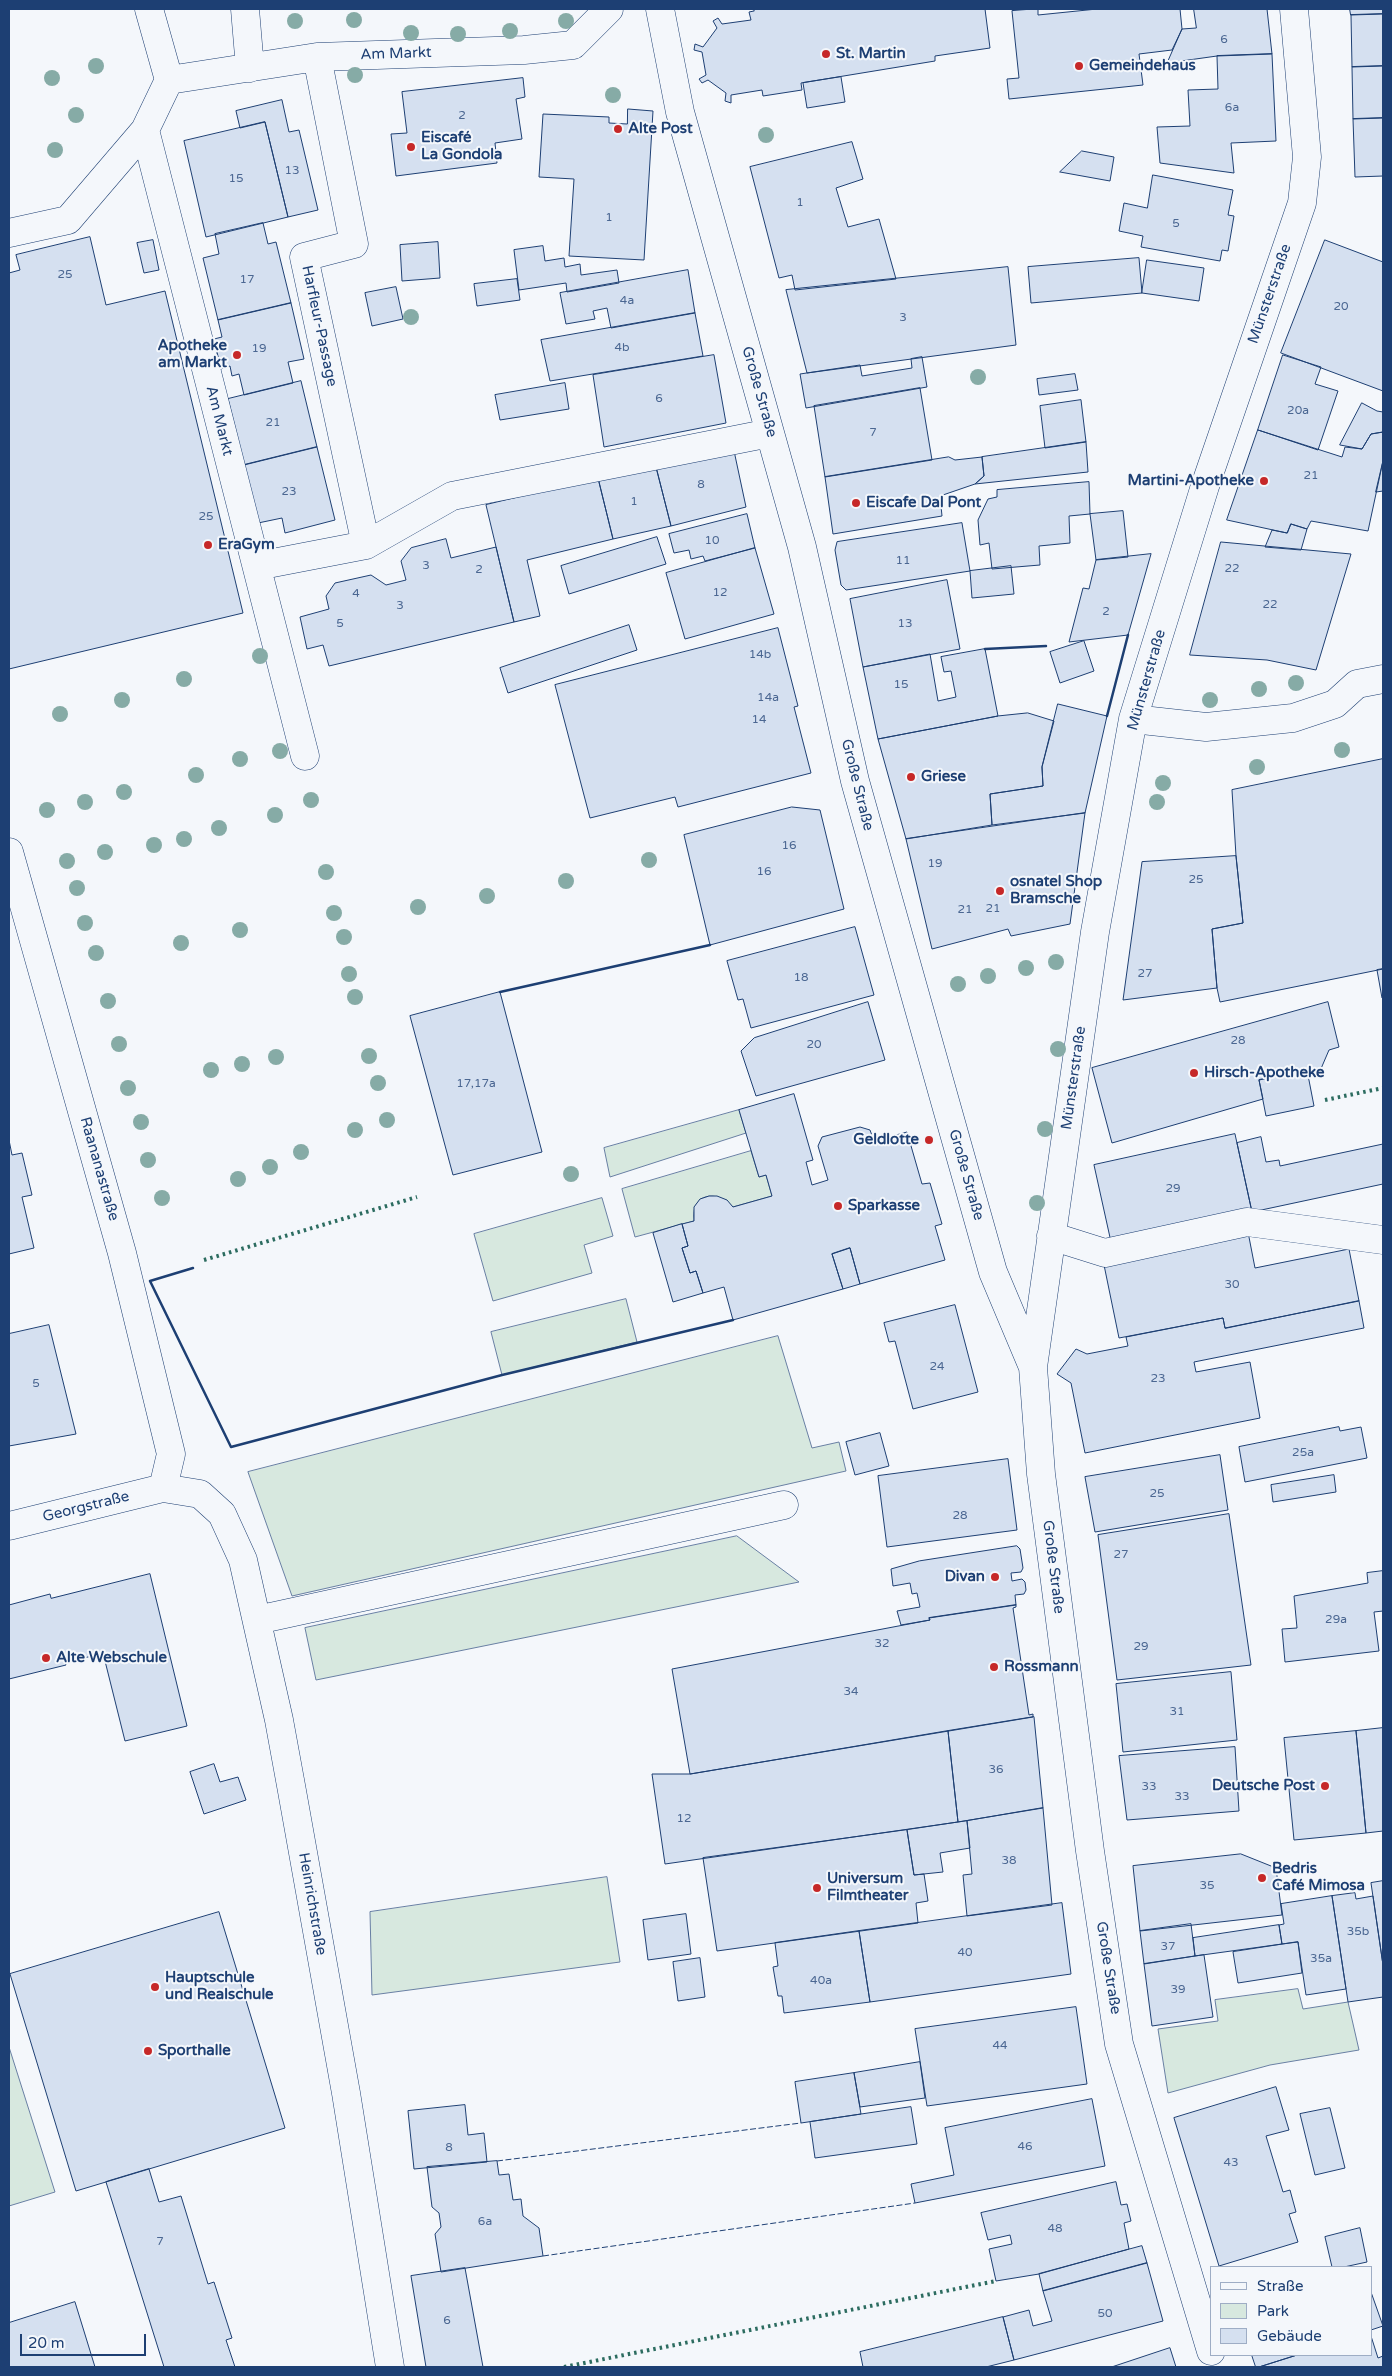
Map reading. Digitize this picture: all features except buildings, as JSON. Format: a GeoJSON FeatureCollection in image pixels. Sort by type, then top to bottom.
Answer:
{"type":"FeatureCollection","features":[{"type":"Feature","properties":{"kind":"street"},"geometry":{"type":"LineString","coordinates":[[9,233],[68,220],[145,130],[169,80],[149,9]]}},
{"type":"Feature","properties":{"kind":"street"},"geometry":{"type":"LineString","coordinates":[[245,9],[250,68]]}},
{"type":"Feature","properties":{"kind":"street","name":"Am Markt"},"geometry":{"type":"LineString","coordinates":[[169,80],[317,56],[524,50],[573,45],[609,9]]}},
{"type":"Feature","properties":{"kind":"street","name":"Große Straße"},"geometry":{"type":"LineString","coordinates":[[660,9],[680,112],[802,547],[855,781],[993,1272],[1034,1367],[1041,1474],[1088,1833],[1119,2044],[1210,2348]]}},
{"type":"Feature","properties":{"kind":"street","name":"Münsterstraße"},"geometry":{"type":"LineString","coordinates":[[1034,1367],[1051,1236],[1096,932],[1133,719],[1205,486],[1302,203],[1308,157],[1294,9]]}},
{"type":"Feature","properties":{"kind":"street","name":"Harfleur-Passage"},"geometry":{"type":"LineString","coordinates":[[317,56],[354,244],[304,257],[366,545]]}},
{"type":"Feature","properties":{"kind":"street","name":"Am Markt"},"geometry":{"type":"LineString","coordinates":[[145,130],[257,566]]}},
{"type":"Feature","properties":{"kind":"street"},"geometry":{"type":"LineString","coordinates":[[305,756],[257,566],[366,545],[452,496],[770,433]]}},
{"type":"Feature","properties":{"kind":"street"},"geometry":{"type":"LineString","coordinates":[[1133,719],[1206,727],[1294,718],[1335,704],[1357,684],[1383,679]]}},
{"type":"Feature","properties":{"kind":"street","name":"Raananastraße"},"geometry":{"type":"LineString","coordinates":[[9,852],[122,1253],[171,1454],[163,1488]]}},
{"type":"Feature","properties":{"kind":"street"},"geometry":{"type":"LineString","coordinates":[[1051,1236],[1105,1253],[1247,1222],[1383,1240]]}},
{"type":"Feature","properties":{"kind":"street","name":"Georgstraße"},"geometry":{"type":"LineString","coordinates":[[9,1526],[163,1488]]}},
{"type":"Feature","properties":{"kind":"street","name":"Heinrichstraße"},"geometry":{"type":"LineString","coordinates":[[163,1488],[200,1494],[222,1514],[243,1560],[279,1720],[342,2067],[390,2367]]}},
{"type":"Feature","properties":{"kind":"street"},"geometry":{"type":"LineString","coordinates":[[257,1620],[784,1505]]}},
{"type":"Feature","properties":{"kind":"green space"},"geometry":{"type":"Polygon","coordinates":[[[739,1110],[746,1133],[610,1177],[604,1148],[739,1110]]]}},
{"type":"Feature","properties":{"kind":"green space"},"geometry":{"type":"Polygon","coordinates":[[[751,1151],[759,1177],[766,1175],[772,1196],[733,1207],[727,1201],[720,1198],[706,1197],[696,1204],[694,1221],[635,1237],[622,1189],[751,1151]]]}},
{"type":"Feature","properties":{"kind":"green space"},"geometry":{"type":"Polygon","coordinates":[[[602,1198],[613,1236],[584,1245],[592,1273],[493,1301],[474,1234],[602,1198]]]}},
{"type":"Feature","properties":{"kind":"green space"},"geometry":{"type":"Polygon","coordinates":[[[626,1299],[637,1342],[502,1375],[491,1332],[626,1299]]]}},
{"type":"Feature","properties":{"kind":"green space"},"geometry":{"type":"Polygon","coordinates":[[[778,1336],[812,1448],[839,1442],[846,1471],[292,1596],[248,1472],[778,1336]]]}},
{"type":"Feature","properties":{"kind":"green space"},"geometry":{"type":"Polygon","coordinates":[[[737,1536],[799,1582],[316,1680],[305,1628],[737,1536]]]}},
{"type":"Feature","properties":{"kind":"green space"},"geometry":{"type":"Polygon","coordinates":[[[607,1877],[620,1962],[372,1995],[370,1912],[607,1877]]]}},
{"type":"Feature","properties":{"kind":"green space"},"geometry":{"type":"Polygon","coordinates":[[[1298,1989],[1303,2009],[1348,2002],[1359,2050],[1270,2065],[1168,2093],[1158,2029],[1218,2021],[1215,2000],[1298,1989]]]}},
{"type":"Feature","properties":{"kind":"green space"},"geometry":{"type":"Polygon","coordinates":[[[9,2047],[55,2192],[9,2206],[9,2047]]]}},
{"type":"Feature","properties":{"kind":"hedge"},"geometry":{"type":"LineString","coordinates":[[1325,1100],[1383,1088]]}},
{"type":"Feature","properties":{"kind":"hedge"},"geometry":{"type":"LineString","coordinates":[[204,1260],[417,1197]]}},
{"type":"Feature","properties":{"kind":"hedge"},"geometry":{"type":"LineString","coordinates":[[564,2367],[996,2281]]}},
{"type":"Feature","properties":{"kind":"fence"},"geometry":{"type":"LineString","coordinates":[[497,2161],[801,2123]]}},
{"type":"Feature","properties":{"kind":"fence"},"geometry":{"type":"LineString","coordinates":[[543,2256],[915,2203]]}},
{"type":"Feature","properties":{"kind":"wall"},"geometry":{"type":"LineString","coordinates":[[1107,716],[1128,635]]}},
{"type":"Feature","properties":{"kind":"wall"},"geometry":{"type":"LineString","coordinates":[[985,649],[1046,646]]}},
{"type":"Feature","properties":{"kind":"wall"},"geometry":{"type":"LineString","coordinates":[[500,992],[710,945]]}},
{"type":"Feature","properties":{"kind":"wall"},"geometry":{"type":"LineString","coordinates":[[193,1268],[150,1281],[231,1447],[502,1375],[733,1320]]}},
{"type":"Feature","properties":{"kind":"place","name":"St. Martin"},"geometry":{"type":"Point","coordinates":[826,54]}},
{"type":"Feature","properties":{"kind":"place","name":"Gemeindehaus"},"geometry":{"type":"Point","coordinates":[1079,66]}},
{"type":"Feature","properties":{"kind":"place","name":"Alte Post"},"geometry":{"type":"Point","coordinates":[618,129]}},
{"type":"Feature","properties":{"kind":"place","name":"Eiscafé La Gondola"},"geometry":{"type":"Point","coordinates":[411,147]}},
{"type":"Feature","properties":{"kind":"place","name":"Apotheke am Markt"},"geometry":{"type":"Point","coordinates":[237,355]}},
{"type":"Feature","properties":{"kind":"place","name":"Martini-Apotheke"},"geometry":{"type":"Point","coordinates":[1264,481]}},
{"type":"Feature","properties":{"kind":"place","name":"Eiscafe Dal Pont"},"geometry":{"type":"Point","coordinates":[856,503]}},
{"type":"Feature","properties":{"kind":"place","name":"EraGym"},"geometry":{"type":"Point","coordinates":[208,545]}},
{"type":"Feature","properties":{"kind":"place","name":"Griese"},"geometry":{"type":"Point","coordinates":[911,777]}},
{"type":"Feature","properties":{"kind":"place","name":"osnatel Shop Bramsche"},"geometry":{"type":"Point","coordinates":[1000,891]}},
{"type":"Feature","properties":{"kind":"place","name":"Hirsch-Apotheke"},"geometry":{"type":"Point","coordinates":[1194,1073]}},
{"type":"Feature","properties":{"kind":"place","name":"Geldlotte"},"geometry":{"type":"Point","coordinates":[929,1140]}},
{"type":"Feature","properties":{"kind":"place","name":"Sparkasse"},"geometry":{"type":"Point","coordinates":[838,1206]}},
{"type":"Feature","properties":{"kind":"place","name":"Divan"},"geometry":{"type":"Point","coordinates":[995,1577]}},
{"type":"Feature","properties":{"kind":"place","name":"Alte Webschule"},"geometry":{"type":"Point","coordinates":[46,1658]}},
{"type":"Feature","properties":{"kind":"place","name":"Rossmann"},"geometry":{"type":"Point","coordinates":[994,1667]}},
{"type":"Feature","properties":{"kind":"place","name":"Deutsche Post"},"geometry":{"type":"Point","coordinates":[1325,1786]}},
{"type":"Feature","properties":{"kind":"place","name":"Bedris Café Mimosa"},"geometry":{"type":"Point","coordinates":[1262,1878]}},
{"type":"Feature","properties":{"kind":"place","name":"Universum Filmtheater"},"geometry":{"type":"Point","coordinates":[817,1888]}},
{"type":"Feature","properties":{"kind":"place","name":"Hauptschule und Realschule"},"geometry":{"type":"Point","coordinates":[155,1987]}},
{"type":"Feature","properties":{"kind":"place","name":"Sporthalle"},"geometry":{"type":"Point","coordinates":[148,2051]}}]}
